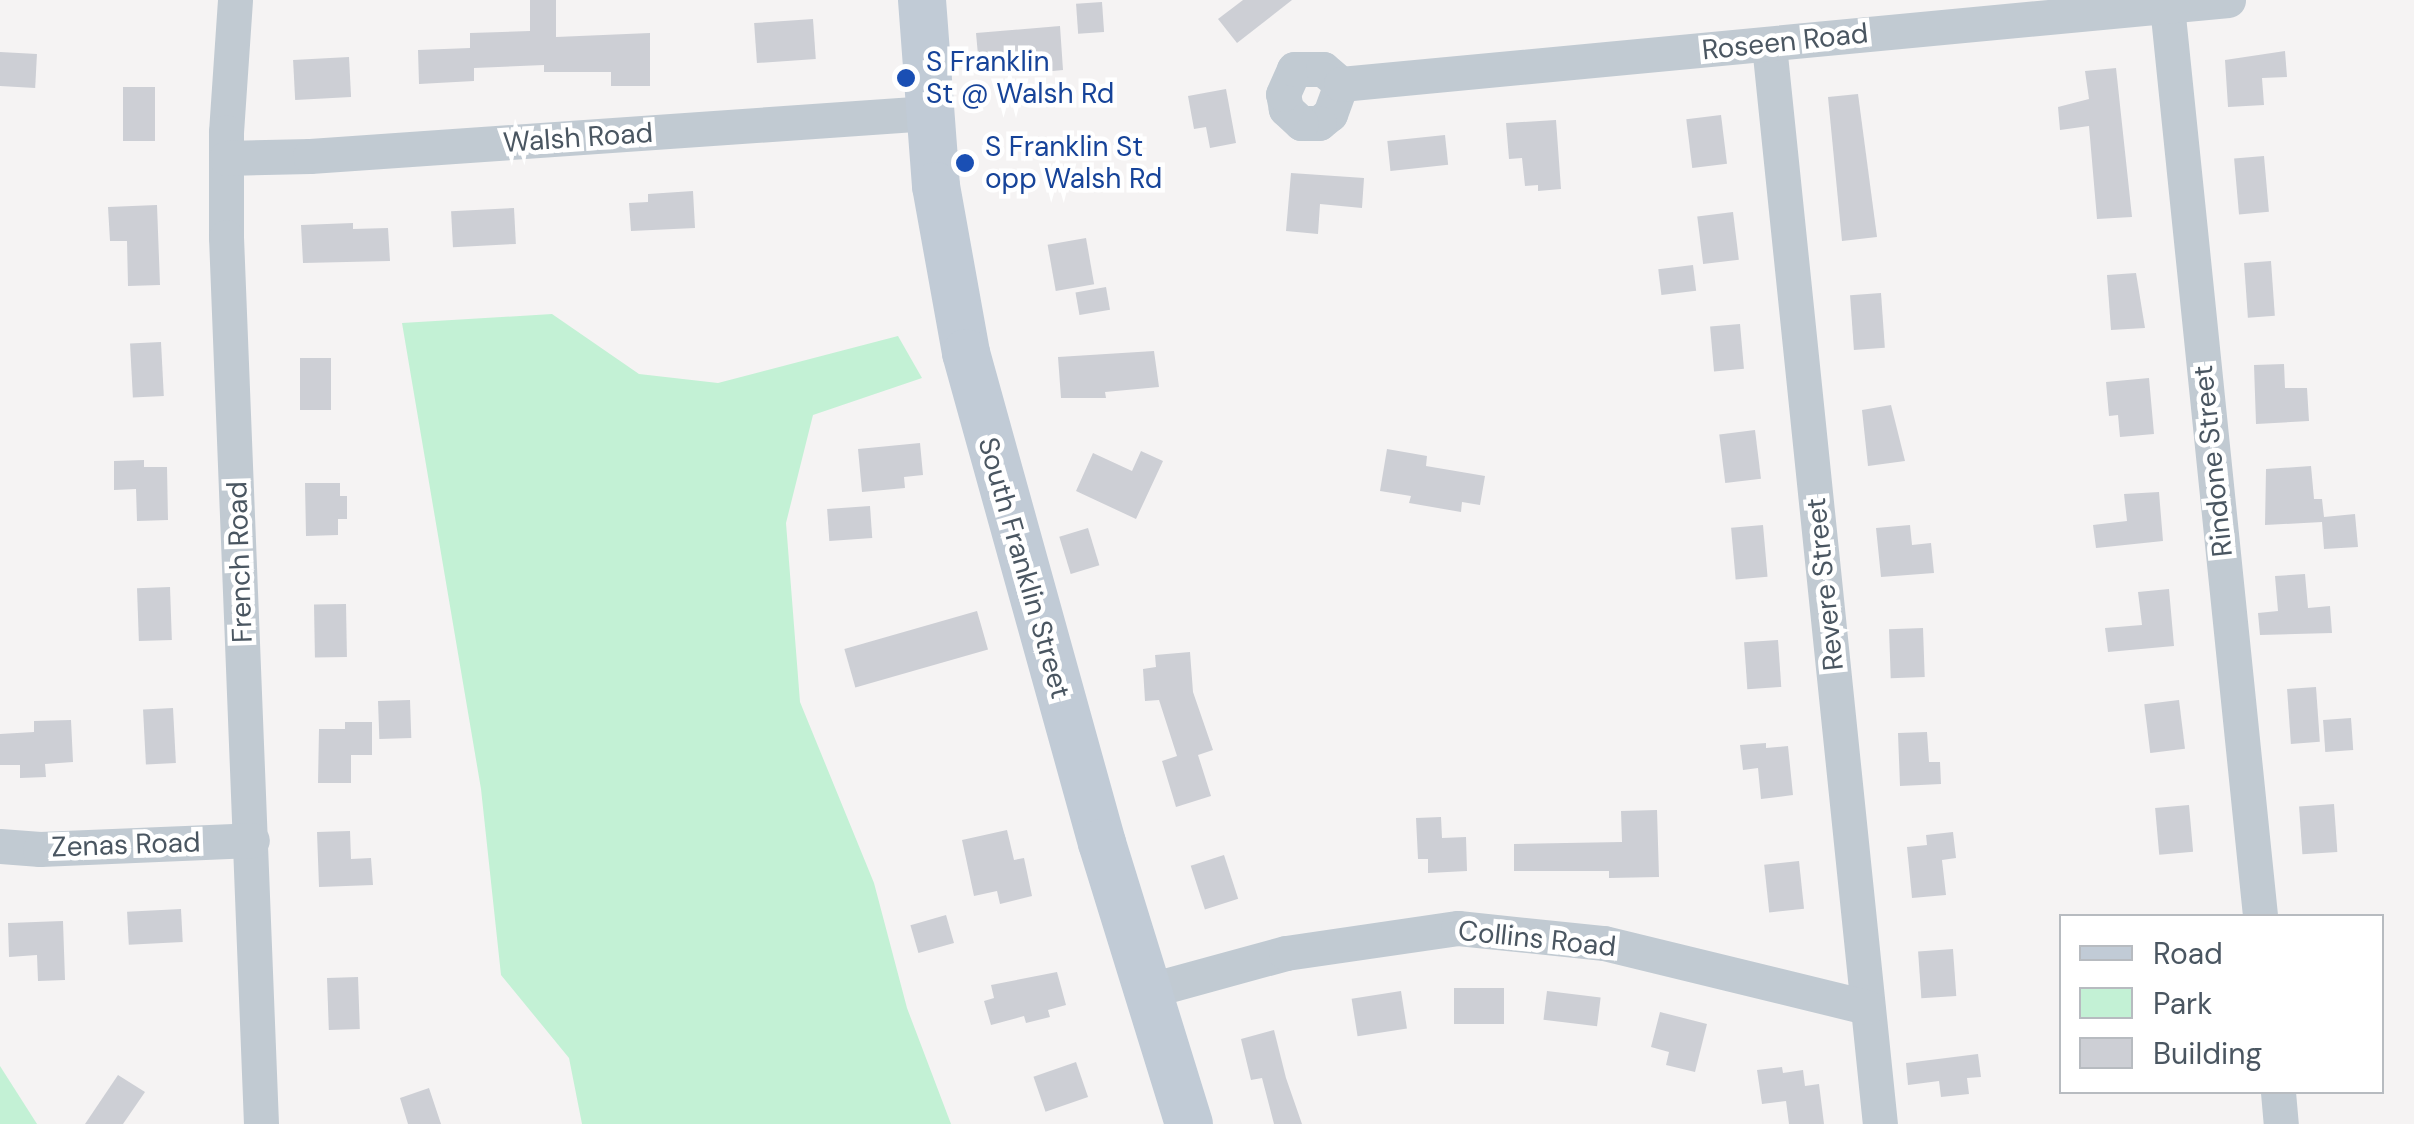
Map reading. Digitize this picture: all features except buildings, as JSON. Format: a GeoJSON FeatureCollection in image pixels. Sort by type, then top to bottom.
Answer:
{"type":"FeatureCollection","features":[{"type":"Feature","properties":{"kind":"main road","name":"South Franklin Street"},"geometry":{"type":"LineString","coordinates":[[922,0],[940,219],[966,353],[1012,527],[1189,1124]]}},
{"type":"Feature","properties":{"kind":"street","name":"French Road"},"geometry":{"type":"LineString","coordinates":[[235,0],[226,158],[261,1124]]}},
{"type":"Feature","properties":{"kind":"street","name":"Roseen Road"},"geometry":{"type":"LineString","coordinates":[[1341,84],[2228,0]]}},
{"type":"Feature","properties":{"kind":"street","name":"Rindone Street"},"geometry":{"type":"LineString","coordinates":[[2167,6],[2260,914]]}},
{"type":"Feature","properties":{"kind":"street","name":"Revere Street"},"geometry":{"type":"LineString","coordinates":[[1768,45],[1880,1124]]}},
{"type":"Feature","properties":{"kind":"street","name":"Walsh Road"},"geometry":{"type":"LineString","coordinates":[[226,158],[310,156],[929,113]]}},
{"type":"Feature","properties":{"kind":"street","name":"Zenas Road"},"geometry":{"type":"LineString","coordinates":[[0,846],[40,849],[252,840]]}},
{"type":"Feature","properties":{"kind":"street","name":"Collins Road"},"geometry":{"type":"LineString","coordinates":[[1147,991],[1286,953],[1458,928],[1604,943],[1867,1007]]}},
{"type":"Feature","properties":{"kind":"street"},"geometry":{"type":"LineString","coordinates":[[2278,1094],[2282,1124]]}},
{"type":"Feature","properties":{"kind":"green space"},"geometry":{"type":"Polygon","coordinates":[[[552,314],[639,374],[718,383],[898,336],[922,378],[813,415],[786,523],[800,702],[874,883],[907,1008],[951,1124],[582,1124],[569,1058],[501,975],[481,789],[402,323],[552,314]]]}},
{"type":"Feature","properties":{"kind":"green space"},"geometry":{"type":"Polygon","coordinates":[[[0,1066],[37,1124],[0,1124],[0,1066]]]}},
{"type":"Feature","properties":{"kind":"place","name":"S Franklin St @ Walsh Rd"},"geometry":{"type":"Point","coordinates":[906,78]}},
{"type":"Feature","properties":{"kind":"place","name":"S Franklin St opp Walsh Rd"},"geometry":{"type":"Point","coordinates":[965,163]}}]}
